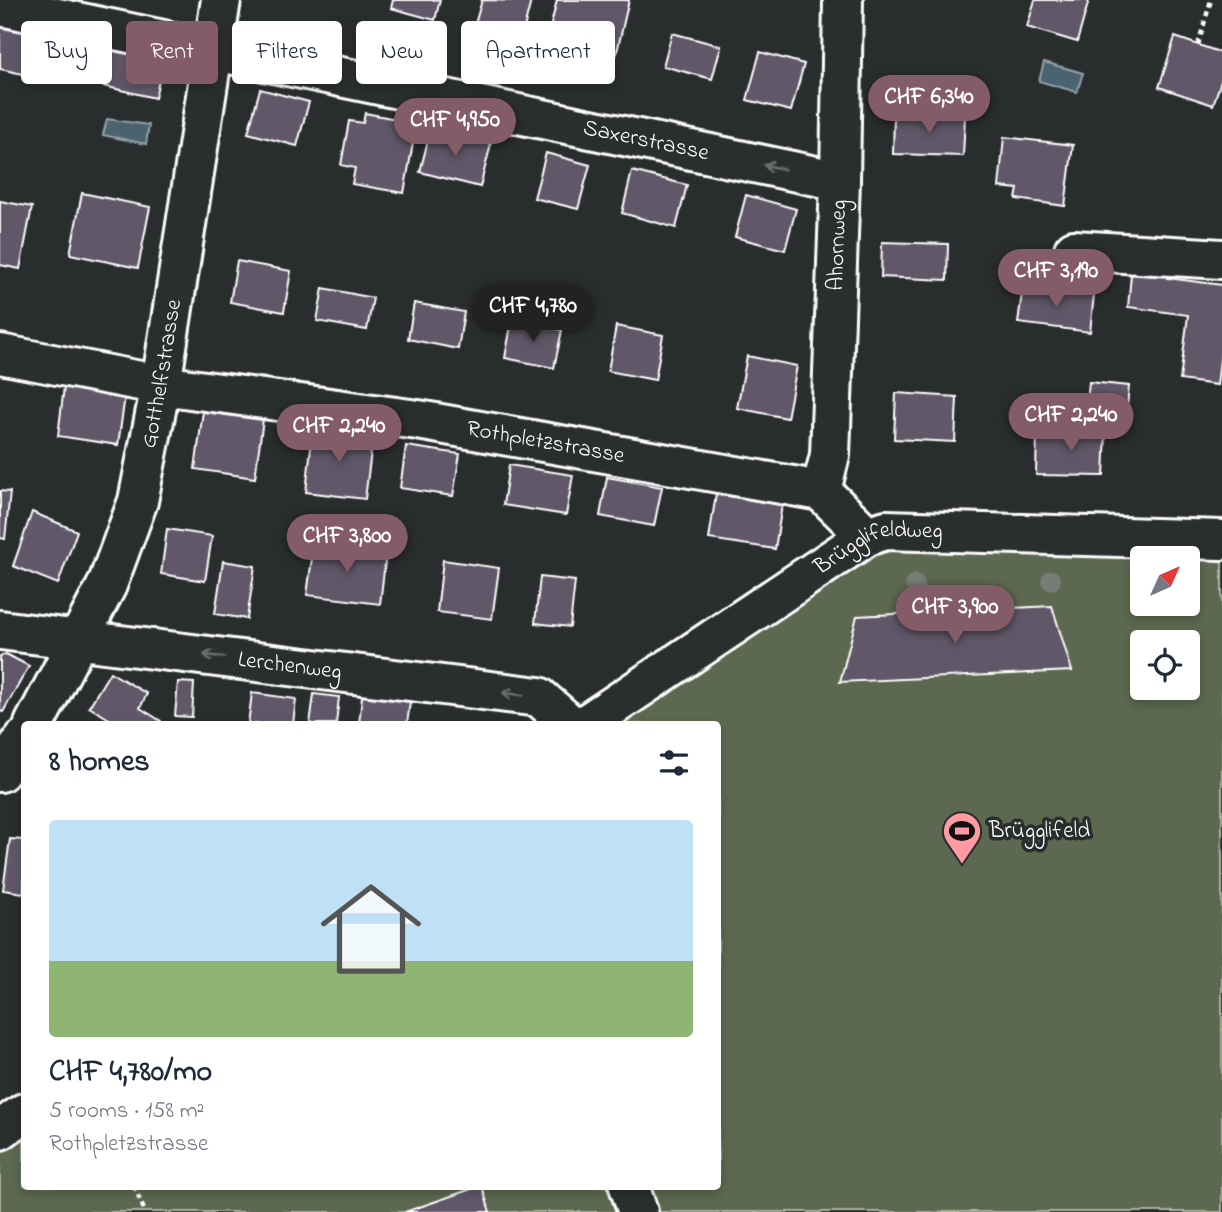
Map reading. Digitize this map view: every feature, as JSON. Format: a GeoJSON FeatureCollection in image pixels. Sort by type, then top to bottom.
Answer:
{"type":"FeatureCollection","features":[{"type":"Feature","properties":{"kind":"street","name":"Gotthelfstrasse"},"geometry":{"type":"LineString","coordinates":[[218,21],[221,0]]}},
{"type":"Feature","properties":{"kind":"street","name":"Ahornweg"},"geometry":{"type":"LineString","coordinates":[[821,491],[830,455],[841,181],[843,0]]}},
{"type":"Feature","properties":{"kind":"street","name":"Saxerstrasse"},"geometry":{"type":"LineString","coordinates":[[0,6],[126,32]]}},
{"type":"Feature","properties":{"kind":"street","name":"Saxerstrasse"},"geometry":{"type":"LineString","coordinates":[[218,51],[841,181]]}},
{"type":"Feature","properties":{"kind":"street","name":"Gotthelfstrasse"},"geometry":{"type":"LineString","coordinates":[[36,721],[107,584],[138,501],[161,385],[209,84]]}},
{"type":"Feature","properties":{"kind":"street"},"geometry":{"type":"LineString","coordinates":[[1074,250],[1222,259]]}},
{"type":"Feature","properties":{"kind":"street","name":"Rothpletzstrasse"},"geometry":{"type":"LineString","coordinates":[[0,354],[161,385],[418,420],[821,491]]}},
{"type":"Feature","properties":{"kind":"street"},"geometry":{"type":"LineString","coordinates":[[821,491],[867,536]]}},
{"type":"Feature","properties":{"kind":"street","name":"Brügglifeldweg"},"geometry":{"type":"LineString","coordinates":[[590,721],[867,536],[886,530],[1222,540]]}},
{"type":"Feature","properties":{"kind":"street","name":"Lerchenweg"},"geometry":{"type":"LineString","coordinates":[[0,630],[539,697],[567,721]]}},
{"type":"Feature","properties":{"kind":"street"},"geometry":{"type":"LineString","coordinates":[[0,772],[21,743]]}},
{"type":"Feature","properties":{"kind":"street"},"geometry":{"type":"LineString","coordinates":[[0,1130],[21,1115]]}},
{"type":"Feature","properties":{"kind":"street"},"geometry":{"type":"LineString","coordinates":[[630,1190],[638,1212]]}},
{"type":"Feature","properties":{"kind":"path"},"geometry":{"type":"LineString","coordinates":[[1198,45],[1211,0]]}},
{"type":"Feature","properties":{"kind":"path"},"geometry":{"type":"LineString","coordinates":[[136,1190],[145,1212]]}},
{"type":"Feature","properties":{"kind":"green space"},"geometry":{"type":"Polygon","coordinates":[[[867,536],[1222,540],[1222,1212],[0,1212],[0,1130],[21,1115],[21,1190],[721,1190],[721,721],[590,721],[867,536]]]}},
{"type":"Feature","properties":{"kind":"water"},"geometry":{"type":"Polygon","coordinates":[[[1044,62],[1083,73],[1077,92],[1039,81],[1044,62]]]}},
{"type":"Feature","properties":{"kind":"water"},"geometry":{"type":"Polygon","coordinates":[[[107,119],[149,125],[146,144],[103,135],[107,119]]]}},
{"type":"Feature","properties":{"kind":"building"},"geometry":{"type":"Polygon","coordinates":[[[393,0],[440,0],[435,20],[391,8],[393,0]]]}},
{"type":"Feature","properties":{"kind":"building"},"geometry":{"type":"Polygon","coordinates":[[[482,0],[531,1],[526,21],[476,21],[482,0]]]}},
{"type":"Feature","properties":{"kind":"building"},"geometry":{"type":"Polygon","coordinates":[[[557,0],[629,0],[616,56],[615,21],[552,21],[557,0]]]}},
{"type":"Feature","properties":{"kind":"building"},"geometry":{"type":"Polygon","coordinates":[[[1035,0],[1089,0],[1077,42],[1027,27],[1035,0]]]}},
{"type":"Feature","properties":{"kind":"building"},"geometry":{"type":"Polygon","coordinates":[[[0,21],[21,25],[21,74],[0,69],[0,21]]]}},
{"type":"Feature","properties":{"kind":"building"},"geometry":{"type":"Polygon","coordinates":[[[672,33],[721,46],[712,79],[663,66],[672,33]]]}},
{"type":"Feature","properties":{"kind":"building"},"geometry":{"type":"Polygon","coordinates":[[[1175,37],[1222,53],[1222,78],[1213,105],[1159,87],[1175,37]]]}},
{"type":"Feature","properties":{"kind":"building"},"geometry":{"type":"Polygon","coordinates":[[[112,46],[126,49],[126,84],[158,84],[155,98],[99,85],[112,84],[112,46]]]}},
{"type":"Feature","properties":{"kind":"building"},"geometry":{"type":"Polygon","coordinates":[[[760,52],[804,64],[791,111],[747,100],[760,52]]]}},
{"type":"Feature","properties":{"kind":"building"},"geometry":{"type":"Polygon","coordinates":[[[260,89],[309,102],[297,146],[248,133],[260,89]]]}},
{"type":"Feature","properties":{"kind":"building"},"geometry":{"type":"Polygon","coordinates":[[[365,113],[407,121],[405,130],[415,132],[404,193],[352,184],[355,168],[341,165],[349,121],[363,123],[365,113]]]}},
{"type":"Feature","properties":{"kind":"building"},"geometry":{"type":"Polygon","coordinates":[[[894,115],[965,117],[963,156],[893,154],[894,115]]]}},
{"type":"Feature","properties":{"kind":"building"},"geometry":{"type":"Polygon","coordinates":[[[431,128],[491,144],[480,187],[420,172],[431,128]]]}},
{"type":"Feature","properties":{"kind":"building"},"geometry":{"type":"Polygon","coordinates":[[[1004,137],[1073,145],[1065,206],[1016,199],[1018,189],[999,187],[1004,137]]]}},
{"type":"Feature","properties":{"kind":"building"},"geometry":{"type":"Polygon","coordinates":[[[546,153],[590,165],[578,209],[534,198],[546,153]]]}},
{"type":"Feature","properties":{"kind":"building"},"geometry":{"type":"Polygon","coordinates":[[[632,171],[687,185],[676,228],[622,213],[632,171]]]}},
{"type":"Feature","properties":{"kind":"building"},"geometry":{"type":"Polygon","coordinates":[[[82,193],[150,207],[138,268],[70,254],[82,193]]]}},
{"type":"Feature","properties":{"kind":"building"},"geometry":{"type":"Polygon","coordinates":[[[746,195],[796,209],[785,250],[735,237],[746,195]]]}},
{"type":"Feature","properties":{"kind":"building"},"geometry":{"type":"Polygon","coordinates":[[[0,201],[32,207],[20,269],[0,265],[0,201]]]}},
{"type":"Feature","properties":{"kind":"building"},"geometry":{"type":"Polygon","coordinates":[[[882,242],[948,244],[947,280],[881,277],[882,242]]]}},
{"type":"Feature","properties":{"kind":"building"},"geometry":{"type":"Polygon","coordinates":[[[237,261],[291,271],[284,312],[230,302],[237,261]]]}},
{"type":"Feature","properties":{"kind":"building"},"geometry":{"type":"Polygon","coordinates":[[[1132,264],[1168,269],[1167,278],[1222,285],[1222,343],[1217,385],[1180,380],[1188,315],[1128,307],[1132,264]]]}},
{"type":"Feature","properties":{"kind":"building"},"geometry":{"type":"Polygon","coordinates":[[[1023,285],[1094,294],[1090,332],[1018,323],[1023,285]]]}},
{"type":"Feature","properties":{"kind":"building"},"geometry":{"type":"Polygon","coordinates":[[[323,288],[373,298],[367,330],[317,321],[323,288]]]}},
{"type":"Feature","properties":{"kind":"building"},"geometry":{"type":"Polygon","coordinates":[[[414,303],[464,312],[458,349],[408,339],[414,303]]]}},
{"type":"Feature","properties":{"kind":"building"},"geometry":{"type":"Polygon","coordinates":[[[512,320],[562,330],[554,368],[505,358],[512,320]]]}},
{"type":"Feature","properties":{"kind":"building"},"geometry":{"type":"Polygon","coordinates":[[[616,326],[663,335],[655,380],[608,371],[616,326]]]}},
{"type":"Feature","properties":{"kind":"building"},"geometry":{"type":"Polygon","coordinates":[[[747,356],[797,366],[787,418],[737,408],[747,356]]]}},
{"type":"Feature","properties":{"kind":"building"},"geometry":{"type":"Polygon","coordinates":[[[1089,382],[1129,386],[1127,407],[1087,403],[1089,382]]]}},
{"type":"Feature","properties":{"kind":"building"},"geometry":{"type":"Polygon","coordinates":[[[64,387],[125,396],[118,445],[58,436],[64,387]]]}},
{"type":"Feature","properties":{"kind":"building"},"geometry":{"type":"Polygon","coordinates":[[[896,393],[957,397],[955,442],[894,439],[896,393]]]}},
{"type":"Feature","properties":{"kind":"building"},"geometry":{"type":"Polygon","coordinates":[[[203,411],[263,419],[255,478],[195,469],[203,411]]]}},
{"type":"Feature","properties":{"kind":"building"},"geometry":{"type":"Polygon","coordinates":[[[313,429],[373,436],[365,499],[306,492],[313,429]]]}},
{"type":"Feature","properties":{"kind":"building"},"geometry":{"type":"Polygon","coordinates":[[[1037,430],[1106,432],[1104,476],[1036,475],[1037,430]]]}},
{"type":"Feature","properties":{"kind":"building"},"geometry":{"type":"Polygon","coordinates":[[[406,446],[460,454],[453,496],[400,488],[406,446]]]}},
{"type":"Feature","properties":{"kind":"building"},"geometry":{"type":"Polygon","coordinates":[[[509,465],[573,475],[566,515],[503,505],[509,465]]]}},
{"type":"Feature","properties":{"kind":"building"},"geometry":{"type":"Polygon","coordinates":[[[607,477],[662,487],[654,526],[600,516],[607,477]]]}},
{"type":"Feature","properties":{"kind":"building"},"geometry":{"type":"Polygon","coordinates":[[[0,491],[10,492],[5,539],[0,538],[0,491]]]}},
{"type":"Feature","properties":{"kind":"building"},"geometry":{"type":"Polygon","coordinates":[[[716,494],[782,505],[775,549],[709,539],[716,494]]]}},
{"type":"Feature","properties":{"kind":"building"},"geometry":{"type":"Polygon","coordinates":[[[32,512],[77,531],[58,584],[13,566],[32,512]]]}},
{"type":"Feature","properties":{"kind":"building"},"geometry":{"type":"Polygon","coordinates":[[[167,529],[212,536],[205,581],[161,574],[167,529]]]}},
{"type":"Feature","properties":{"kind":"building"},"geometry":{"type":"Polygon","coordinates":[[[314,543],[386,553],[380,604],[307,595],[314,543]]]}},
{"type":"Feature","properties":{"kind":"building"},"geometry":{"type":"Polygon","coordinates":[[[443,560],[499,568],[492,619],[437,612],[443,560]]]}},
{"type":"Feature","properties":{"kind":"building"},"geometry":{"type":"Polygon","coordinates":[[[223,561],[255,566],[247,619],[215,614],[223,561]]]}},
{"type":"Feature","properties":{"kind":"building"},"geometry":{"type":"Polygon","coordinates":[[[540,577],[575,581],[570,627],[535,623],[540,577]]]}},
{"type":"Feature","properties":{"kind":"building"},"geometry":{"type":"Polygon","coordinates":[[[1052,606],[1072,671],[840,682],[857,616],[1052,606]]]}},
{"type":"Feature","properties":{"kind":"building"},"geometry":{"type":"Polygon","coordinates":[[[6,654],[29,666],[3,712],[0,711],[0,656],[6,654]]]}},
{"type":"Feature","properties":{"kind":"building"},"geometry":{"type":"Polygon","coordinates":[[[110,672],[147,694],[140,708],[161,721],[113,721],[89,707],[110,672]]]}},
{"type":"Feature","properties":{"kind":"building"},"geometry":{"type":"Polygon","coordinates":[[[178,682],[194,683],[192,717],[175,716],[178,682]]]}},
{"type":"Feature","properties":{"kind":"building"},"geometry":{"type":"Polygon","coordinates":[[[363,688],[411,695],[407,721],[359,721],[363,688]]]}},
{"type":"Feature","properties":{"kind":"building"},"geometry":{"type":"Polygon","coordinates":[[[252,693],[296,699],[293,721],[248,721],[252,693]]]}},
{"type":"Feature","properties":{"kind":"building"},"geometry":{"type":"Polygon","coordinates":[[[314,694],[339,697],[336,721],[310,721],[314,694]]]}},
{"type":"Feature","properties":{"kind":"building"},"geometry":{"type":"Polygon","coordinates":[[[10,839],[21,840],[21,893],[3,890],[10,839]]]}},
{"type":"Feature","properties":{"kind":"building"},"geometry":{"type":"Polygon","coordinates":[[[468,1190],[483,1190],[490,1212],[405,1212],[468,1190]]]}},
{"type":"Feature","properties":{"kind":"place","name":"Brügglifeld"},"geometry":{"type":"Point","coordinates":[962,865]}}]}
